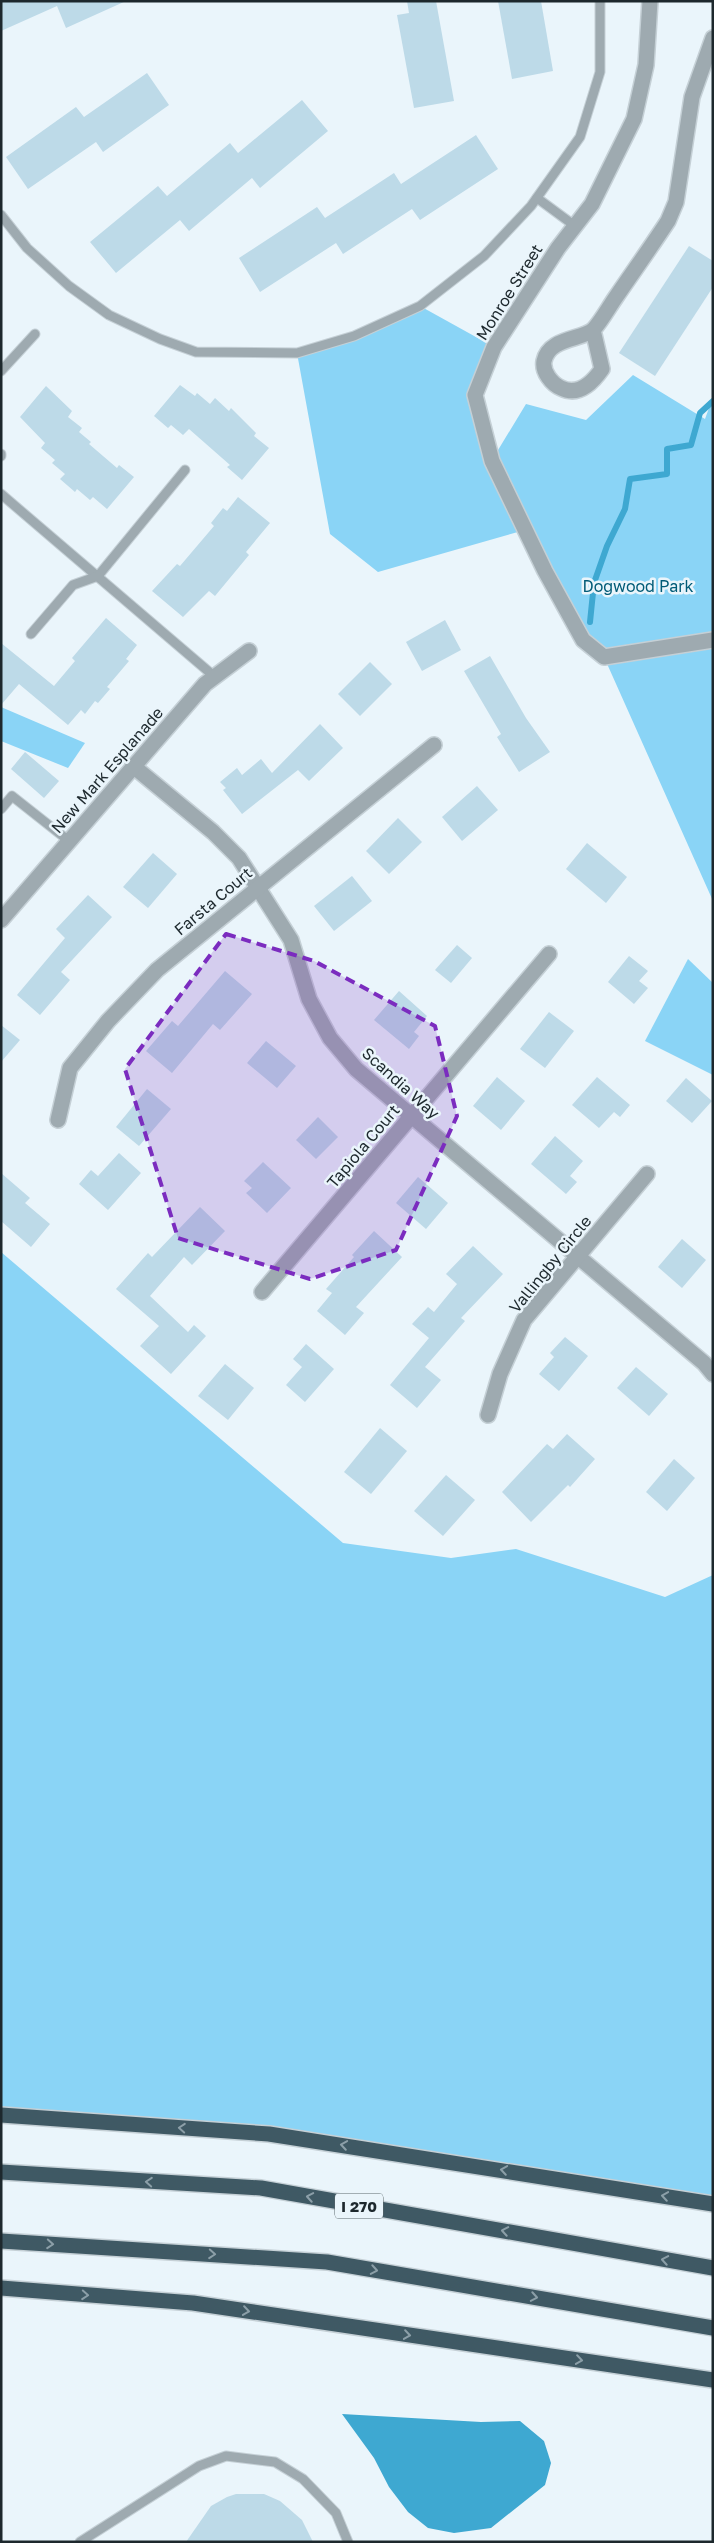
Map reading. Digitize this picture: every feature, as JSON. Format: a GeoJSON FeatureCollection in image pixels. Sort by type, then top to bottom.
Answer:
{"type":"FeatureCollection","features":[{"type":"Feature","properties":{"kind":"highway"},"geometry":{"type":"LineString","coordinates":[[1,2115],[270,2134],[713,2204]]}},
{"type":"Feature","properties":{"kind":"highway","name":"I 270"},"geometry":{"type":"LineString","coordinates":[[1,2172],[260,2188],[713,2268]]}},
{"type":"Feature","properties":{"kind":"highway"},"geometry":{"type":"LineString","coordinates":[[1,2241],[327,2262],[713,2328]]}},
{"type":"Feature","properties":{"kind":"highway"},"geometry":{"type":"LineString","coordinates":[[1,2288],[192,2303],[713,2380]]}},
{"type":"Feature","properties":{"kind":"street","name":"Monroe Street"},"geometry":{"type":"LineString","coordinates":[[650,1],[646,65],[634,119],[592,204],[558,248],[494,347],[474,395],[492,461],[545,571],[582,640],[604,657],[713,640]]}},
{"type":"Feature","properties":{"kind":"street"},"geometry":{"type":"LineString","coordinates":[[593,330],[668,221],[676,202],[692,97],[713,38]]}},
{"type":"Feature","properties":{"kind":"street","name":"New Mark Esplanade"},"geometry":{"type":"LineString","coordinates":[[1,920],[205,684],[249,651]]}},
{"type":"Feature","properties":{"kind":"street","name":"Farsta Court"},"geometry":{"type":"LineString","coordinates":[[58,1120],[70,1068],[108,1021],[156,970],[434,745]]}},
{"type":"Feature","properties":{"kind":"street","name":"Scandia Way"},"geometry":{"type":"LineString","coordinates":[[133,766],[213,832],[239,858],[291,940],[309,999],[330,1038],[356,1069],[704,1363],[713,1374]]}},
{"type":"Feature","properties":{"kind":"street","name":"Tapiola Court"},"geometry":{"type":"LineString","coordinates":[[262,1292],[550,954]]}},
{"type":"Feature","properties":{"kind":"street","name":"Vallingby Circle"},"geometry":{"type":"LineString","coordinates":[[488,1415],[500,1374],[524,1320],[647,1174]]}},
{"type":"Feature","properties":{"kind":"lane"},"geometry":{"type":"LineString","coordinates":[[1,215],[27,248],[69,286],[109,315],[160,339],[196,352],[297,353],[354,336],[420,306],[484,256],[537,198],[580,137],[600,72],[600,1]]}},
{"type":"Feature","properties":{"kind":"lane"},"geometry":{"type":"LineString","coordinates":[[537,198],[575,226]]}},
{"type":"Feature","properties":{"kind":"lane"},"geometry":{"type":"LineString","coordinates":[[1,371],[35,334]]}},
{"type":"Feature","properties":{"kind":"lane"},"geometry":{"type":"LineString","coordinates":[[32,634],[72,585],[98,576],[184,470]]}},
{"type":"Feature","properties":{"kind":"lane"},"geometry":{"type":"LineString","coordinates":[[1,494],[215,677]]}},
{"type":"Feature","properties":{"kind":"lane"},"geometry":{"type":"LineString","coordinates":[[1,809],[12,796],[69,841]]}},
{"type":"Feature","properties":{"kind":"lane"},"geometry":{"type":"LineString","coordinates":[[80,2542],[199,2466],[226,2456],[275,2462],[303,2479],[336,2513],[348,2542]]}},
{"type":"Feature","properties":{"kind":"highlighted area"},"geometry":{"type":"Polygon","coordinates":[[[226,934],[314,961],[435,1026],[457,1116],[396,1250],[310,1279],[178,1238],[125,1069],[226,934]]]}},
{"type":"Feature","properties":{"kind":"green space","name":"Dogwood Park"},"geometry":{"type":"Polygon","coordinates":[[[420,306],[494,347],[475,395],[492,460],[526,404],[586,420],[633,375],[705,419],[713,397],[713,901],[604,657],[583,640],[525,530],[378,572],[330,534],[297,353],[354,336],[420,306]]]}},
{"type":"Feature","properties":{"kind":"green space"},"geometry":{"type":"Polygon","coordinates":[[[1,707],[85,743],[68,768],[1,741],[1,707]]]}},
{"type":"Feature","properties":{"kind":"green space"},"geometry":{"type":"Polygon","coordinates":[[[688,959],[713,983],[713,1075],[645,1041],[688,959]]]}},
{"type":"Feature","properties":{"kind":"green space"},"geometry":{"type":"Polygon","coordinates":[[[1,1252],[343,1543],[451,1558],[516,1549],[665,1597],[713,1575],[713,2204],[269,2134],[1,2115],[1,1252]]]}},
{"type":"Feature","properties":{"kind":"shaded area"},"geometry":{"type":"Polygon","coordinates":[[[342,2414],[481,2422],[520,2421],[544,2441],[551,2463],[545,2485],[491,2528],[454,2533],[428,2528],[408,2512],[389,2487],[374,2458],[342,2414]]]}},
{"type":"Feature","properties":{"kind":"building"},"geometry":{"type":"Polygon","coordinates":[[[1,1],[126,1],[66,28],[57,6],[1,31],[1,1]]]}},
{"type":"Feature","properties":{"kind":"building"},"geometry":{"type":"Polygon","coordinates":[[[407,1],[436,1],[454,101],[414,108],[397,15],[409,13],[407,1]]]}},
{"type":"Feature","properties":{"kind":"building"},"geometry":{"type":"Polygon","coordinates":[[[498,1],[541,1],[553,71],[512,79],[498,1]]]}},
{"type":"Feature","properties":{"kind":"building"},"geometry":{"type":"Polygon","coordinates":[[[147,73],[169,105],[103,152],[96,142],[28,189],[6,157],[76,107],[84,117],[147,73]]]}},
{"type":"Feature","properties":{"kind":"building"},"geometry":{"type":"Polygon","coordinates":[[[302,100],[328,131],[260,188],[252,178],[189,231],[180,220],[116,273],[90,242],[158,186],[167,196],[230,143],[238,153],[302,100]]]}},
{"type":"Feature","properties":{"kind":"building"},"geometry":{"type":"Polygon","coordinates":[[[476,135],[498,169],[420,220],[412,209],[343,254],[336,243],[260,292],[239,258],[317,207],[325,218],[394,173],[401,184],[476,135]]]}},
{"type":"Feature","properties":{"kind":"building"},"geometry":{"type":"Polygon","coordinates":[[[689,246],[713,261],[713,287],[655,376],[619,353],[689,246]]]}},
{"type":"Feature","properties":{"kind":"building"},"geometry":{"type":"Polygon","coordinates":[[[180,385],[195,396],[197,393],[210,404],[215,398],[229,411],[231,408],[256,433],[254,436],[269,448],[242,480],[227,467],[230,465],[189,429],[183,435],[171,425],[168,428],[154,416],[180,385]]]}},
{"type":"Feature","properties":{"kind":"building"},"geometry":{"type":"Polygon","coordinates":[[[46,386],[72,411],[68,417],[82,428],[79,432],[91,442],[89,444],[117,468],[119,465],[134,477],[107,509],[93,497],[90,500],[77,489],[75,492],[60,479],[65,474],[52,463],[55,460],[41,448],[45,443],[20,417],[46,386]]]}},
{"type":"Feature","properties":{"kind":"building"},"geometry":{"type":"Polygon","coordinates":[[[238,497],[270,523],[246,552],[249,555],[215,596],[209,591],[183,617],[152,591],[177,564],[180,566],[214,526],[211,523],[223,508],[227,511],[238,497]]]}},
{"type":"Feature","properties":{"kind":"building"},"geometry":{"type":"Polygon","coordinates":[[[106,618],[137,645],[126,659],[129,661],[107,687],[110,689],[98,703],[95,701],[85,714],[81,710],[68,725],[19,684],[1,705],[1,643],[54,686],[75,661],[72,658],[106,618]]]}},
{"type":"Feature","properties":{"kind":"building"},"geometry":{"type":"Polygon","coordinates":[[[445,620],[461,650],[422,671],[406,642],[445,620]]]}},
{"type":"Feature","properties":{"kind":"building"},"geometry":{"type":"Polygon","coordinates":[[[490,656],[526,718],[550,752],[519,772],[497,737],[501,734],[464,671],[490,656]]]}},
{"type":"Feature","properties":{"kind":"building"},"geometry":{"type":"Polygon","coordinates":[[[370,662],[392,684],[360,716],[338,694],[370,662]]]}},
{"type":"Feature","properties":{"kind":"building"},"geometry":{"type":"Polygon","coordinates":[[[320,724],[343,748],[309,781],[298,770],[242,814],[223,790],[226,788],[220,782],[237,768],[242,775],[261,759],[272,773],[320,724]]]}},
{"type":"Feature","properties":{"kind":"building"},"geometry":{"type":"Polygon","coordinates":[[[25,752],[59,781],[44,798],[11,769],[25,752]]]}},
{"type":"Feature","properties":{"kind":"building"},"geometry":{"type":"Polygon","coordinates":[[[477,786],[498,810],[462,841],[442,817],[477,786]]]}},
{"type":"Feature","properties":{"kind":"building"},"geometry":{"type":"Polygon","coordinates":[[[398,818],[422,842],[389,874],[366,851],[398,818]]]}},
{"type":"Feature","properties":{"kind":"building"},"geometry":{"type":"Polygon","coordinates":[[[587,843],[627,877],[606,903],[566,869],[587,843]]]}},
{"type":"Feature","properties":{"kind":"building"},"geometry":{"type":"Polygon","coordinates":[[[153,853],[177,874],[148,908],[123,887],[153,853]]]}},
{"type":"Feature","properties":{"kind":"building"},"geometry":{"type":"Polygon","coordinates":[[[352,876],[372,901],[334,931],[314,906],[352,876]]]}},
{"type":"Feature","properties":{"kind":"building"},"geometry":{"type":"Polygon","coordinates":[[[88,895],[112,917],[61,972],[70,980],[40,1015],[17,995],[65,938],[56,929],[88,895]]]}},
{"type":"Feature","properties":{"kind":"building"},"geometry":{"type":"Polygon","coordinates":[[[457,945],[472,958],[451,983],[435,970],[457,945]]]}},
{"type":"Feature","properties":{"kind":"building"},"geometry":{"type":"Polygon","coordinates":[[[629,956],[648,971],[639,981],[648,988],[634,1004],[608,982],[629,956]]]}},
{"type":"Feature","properties":{"kind":"building"},"geometry":{"type":"Polygon","coordinates":[[[225,971],[252,994],[220,1030],[213,1024],[172,1073],[146,1051],[172,1021],[178,1026],[225,971]]]}},
{"type":"Feature","properties":{"kind":"building"},"geometry":{"type":"Polygon","coordinates":[[[399,991],[427,1016],[414,1032],[419,1036],[409,1049],[374,1020],[399,991]]]}},
{"type":"Feature","properties":{"kind":"building"},"geometry":{"type":"Polygon","coordinates":[[[549,1012],[574,1031],[545,1068],[520,1049],[549,1012]]]}},
{"type":"Feature","properties":{"kind":"building"},"geometry":{"type":"Polygon","coordinates":[[[1,1025],[20,1040],[1,1062],[1,1025]]]}},
{"type":"Feature","properties":{"kind":"building"},"geometry":{"type":"Polygon","coordinates":[[[266,1041],[296,1066],[277,1088],[247,1063],[266,1041]]]}},
{"type":"Feature","properties":{"kind":"building"},"geometry":{"type":"Polygon","coordinates":[[[497,1077],[525,1101],[501,1130],[473,1106],[497,1077]]]}},
{"type":"Feature","properties":{"kind":"building"},"geometry":{"type":"Polygon","coordinates":[[[597,1077],[630,1105],[620,1117],[614,1112],[599,1128],[572,1105],[597,1077]]]}},
{"type":"Feature","properties":{"kind":"building"},"geometry":{"type":"Polygon","coordinates":[[[686,1078],[712,1101],[692,1123],[666,1101],[686,1078]]]}},
{"type":"Feature","properties":{"kind":"building"},"geometry":{"type":"Polygon","coordinates":[[[147,1089],[171,1109],[139,1146],[116,1127],[147,1089]]]}},
{"type":"Feature","properties":{"kind":"building"},"geometry":{"type":"Polygon","coordinates":[[[318,1117],[338,1137],[316,1159],[296,1140],[318,1117]]]}},
{"type":"Feature","properties":{"kind":"building"},"geometry":{"type":"Polygon","coordinates":[[[555,1136],[583,1161],[570,1176],[577,1182],[566,1194],[531,1164],[555,1136]]]}},
{"type":"Feature","properties":{"kind":"building"},"geometry":{"type":"Polygon","coordinates":[[[119,1153],[141,1173],[108,1210],[79,1184],[91,1170],[98,1176],[119,1153]]]}},
{"type":"Feature","properties":{"kind":"building"},"geometry":{"type":"Polygon","coordinates":[[[263,1162],[291,1188],[267,1213],[246,1193],[252,1188],[244,1181],[263,1162]]]}},
{"type":"Feature","properties":{"kind":"building"},"geometry":{"type":"Polygon","coordinates":[[[1,1173],[30,1198],[25,1203],[50,1224],[31,1247],[1,1221],[1,1173]]]}},
{"type":"Feature","properties":{"kind":"building"},"geometry":{"type":"Polygon","coordinates":[[[418,1177],[448,1203],[426,1229],[396,1203],[418,1177]]]}},
{"type":"Feature","properties":{"kind":"building"},"geometry":{"type":"Polygon","coordinates":[[[200,1207],[225,1231],[192,1265],[184,1257],[150,1296],[188,1332],[194,1325],[206,1336],[171,1374],[140,1346],[159,1326],[116,1289],[148,1253],[152,1257],[200,1207]]]}},
{"type":"Feature","properties":{"kind":"building"},"geometry":{"type":"Polygon","coordinates":[[[374,1231],[402,1257],[356,1307],[364,1313],[345,1335],[317,1311],[332,1293],[326,1289],[354,1257],[352,1255],[374,1231]]]}},
{"type":"Feature","properties":{"kind":"building"},"geometry":{"type":"Polygon","coordinates":[[[682,1239],[706,1260],[682,1288],[658,1267],[682,1239]]]}},
{"type":"Feature","properties":{"kind":"building"},"geometry":{"type":"Polygon","coordinates":[[[473,1246],[503,1274],[461,1318],[465,1321],[425,1367],[441,1380],[417,1408],[390,1385],[429,1338],[412,1324],[428,1307],[434,1312],[457,1284],[446,1274],[473,1246]]]}},
{"type":"Feature","properties":{"kind":"building"},"geometry":{"type":"Polygon","coordinates":[[[565,1337],[588,1356],[559,1391],[539,1374],[554,1357],[550,1353],[565,1337]]]}},
{"type":"Feature","properties":{"kind":"building"},"geometry":{"type":"Polygon","coordinates":[[[306,1344],[334,1369],[305,1402],[286,1385],[302,1367],[293,1359],[306,1344]]]}},
{"type":"Feature","properties":{"kind":"building"},"geometry":{"type":"Polygon","coordinates":[[[225,1364],[254,1388],[228,1420],[198,1396],[225,1364]]]}},
{"type":"Feature","properties":{"kind":"building"},"geometry":{"type":"Polygon","coordinates":[[[636,1367],[668,1394],[649,1416],[617,1388],[636,1367]]]}},
{"type":"Feature","properties":{"kind":"building"},"geometry":{"type":"Polygon","coordinates":[[[380,1428],[407,1451],[371,1494],[344,1472],[380,1428]]]}},
{"type":"Feature","properties":{"kind":"building"},"geometry":{"type":"Polygon","coordinates":[[[567,1434],[595,1459],[570,1487],[568,1485],[531,1522],[502,1492],[547,1444],[553,1449],[567,1434]]]}},
{"type":"Feature","properties":{"kind":"building"},"geometry":{"type":"Polygon","coordinates":[[[674,1459],[695,1478],[667,1511],[646,1492],[674,1459]]]}},
{"type":"Feature","properties":{"kind":"building"},"geometry":{"type":"Polygon","coordinates":[[[446,1475],[475,1500],[443,1536],[414,1511],[446,1475]]]}},
{"type":"Feature","properties":{"kind":"building"},"geometry":{"type":"Polygon","coordinates":[[[236,2494],[264,2494],[280,2501],[302,2520],[313,2542],[186,2542],[211,2506],[236,2494]]]}},
{"type":"Feature","properties":{"kind":"waterway"},"geometry":{"type":"LineString","coordinates":[[590,622],[594,583],[607,546],[625,509],[630,479],[667,474],[667,449],[691,445],[700,413],[713,401]]}}]}
